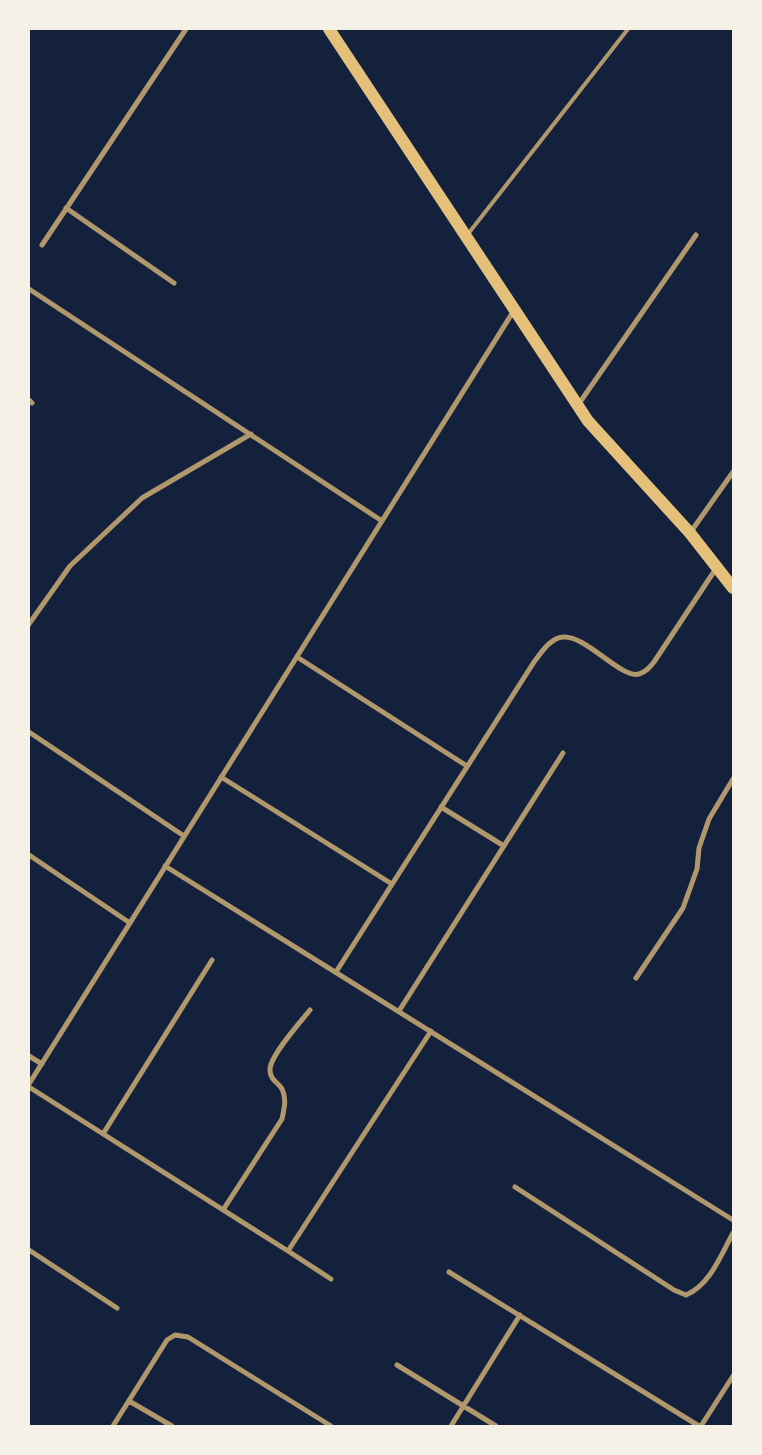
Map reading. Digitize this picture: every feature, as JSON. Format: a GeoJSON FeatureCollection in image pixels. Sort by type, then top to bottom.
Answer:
{"type":"FeatureCollection","features":[{"type":"Feature","properties":{"kind":"main road"},"geometry":{"type":"LineString","coordinates":[[328,29],[467,235],[588,421],[690,533],[733,588]]}},
{"type":"Feature","properties":{"kind":"street"},"geometry":{"type":"LineString","coordinates":[[42,245],[186,29]]}},
{"type":"Feature","properties":{"kind":"street"},"geometry":{"type":"LineString","coordinates":[[66,208],[174,283]]}},
{"type":"Feature","properties":{"kind":"street"},"geometry":{"type":"LineString","coordinates":[[578,405],[696,235]]}},
{"type":"Feature","properties":{"kind":"street"},"geometry":{"type":"LineString","coordinates":[[29,289],[382,521]]}},
{"type":"Feature","properties":{"kind":"street"},"geometry":{"type":"LineString","coordinates":[[331,1279],[29,1085],[515,309]]}},
{"type":"Feature","properties":{"kind":"street"},"geometry":{"type":"LineString","coordinates":[[29,624],[70,566],[142,498],[251,434]]}},
{"type":"Feature","properties":{"kind":"street"},"geometry":{"type":"LineString","coordinates":[[690,533],[733,472]]}},
{"type":"Feature","properties":{"kind":"street"},"geometry":{"type":"LineString","coordinates":[[336,972],[534,662],[550,642],[563,637],[577,640],[628,673],[638,675],[646,671],[654,662],[717,567]]}},
{"type":"Feature","properties":{"kind":"street"},"geometry":{"type":"LineString","coordinates":[[297,657],[467,766]]}},
{"type":"Feature","properties":{"kind":"street"},"geometry":{"type":"LineString","coordinates":[[29,732],[184,836]]}},
{"type":"Feature","properties":{"kind":"street"},"geometry":{"type":"LineString","coordinates":[[399,1011],[563,753]]}},
{"type":"Feature","properties":{"kind":"street"},"geometry":{"type":"LineString","coordinates":[[221,777],[392,884]]}},
{"type":"Feature","properties":{"kind":"street"},"geometry":{"type":"LineString","coordinates":[[636,978],[683,908],[697,870],[700,848],[709,819],[733,779]]}},
{"type":"Feature","properties":{"kind":"street"},"geometry":{"type":"LineString","coordinates":[[441,807],[504,846]]}},
{"type":"Feature","properties":{"kind":"street"},"geometry":{"type":"LineString","coordinates":[[29,855],[130,923]]}},
{"type":"Feature","properties":{"kind":"street"},"geometry":{"type":"LineString","coordinates":[[165,866],[733,1220]]}},
{"type":"Feature","properties":{"kind":"street"},"geometry":{"type":"LineString","coordinates":[[103,1134],[212,960]]}},
{"type":"Feature","properties":{"kind":"street"},"geometry":{"type":"LineString","coordinates":[[223,1210],[282,1119],[286,1102],[282,1088],[272,1080],[269,1069],[274,1059],[310,1010]]}},
{"type":"Feature","properties":{"kind":"street"},"geometry":{"type":"LineString","coordinates":[[288,1251],[431,1031]]}},
{"type":"Feature","properties":{"kind":"street"},"geometry":{"type":"LineString","coordinates":[[29,1056],[42,1064]]}},
{"type":"Feature","properties":{"kind":"street"},"geometry":{"type":"LineString","coordinates":[[515,1188],[674,1290],[686,1295],[697,1290],[705,1282],[733,1234]]}},
{"type":"Feature","properties":{"kind":"street"},"geometry":{"type":"LineString","coordinates":[[29,1250],[117,1308]]}},
{"type":"Feature","properties":{"kind":"street"},"geometry":{"type":"LineString","coordinates":[[449,1272],[700,1426],[733,1376]]}},
{"type":"Feature","properties":{"kind":"street"},"geometry":{"type":"LineString","coordinates":[[451,1426],[520,1315]]}},
{"type":"Feature","properties":{"kind":"street"},"geometry":{"type":"LineString","coordinates":[[113,1426],[167,1340],[175,1335],[188,1337],[331,1426]]}},
{"type":"Feature","properties":{"kind":"street"},"geometry":{"type":"LineString","coordinates":[[396,1365],[496,1426]]}},
{"type":"Feature","properties":{"kind":"street"},"geometry":{"type":"LineString","coordinates":[[129,1401],[172,1426]]}},
{"type":"Feature","properties":{"kind":"lane"},"geometry":{"type":"LineString","coordinates":[[467,235],[628,29]]}}]}
